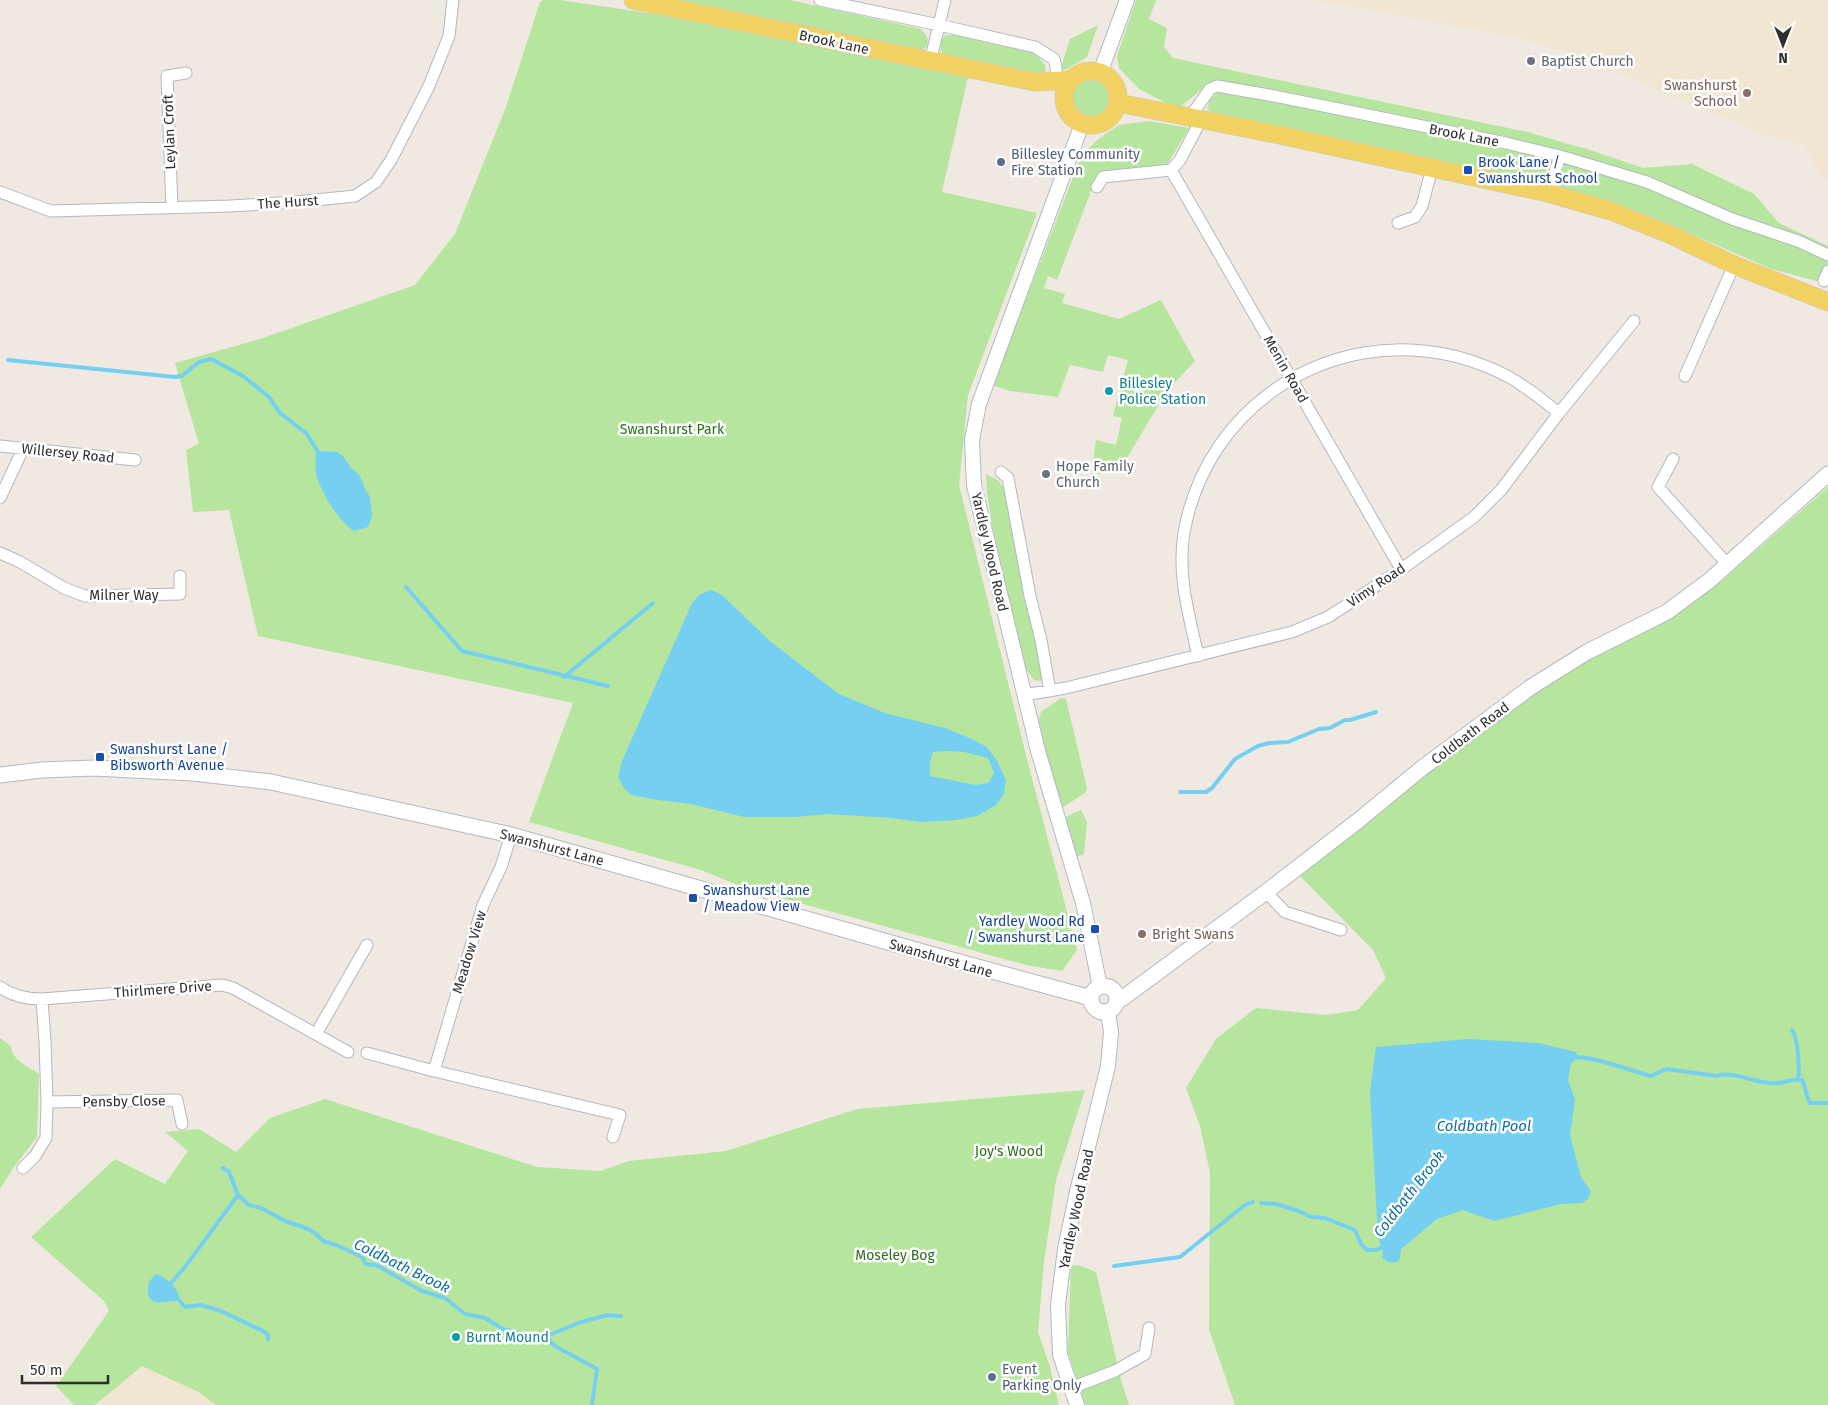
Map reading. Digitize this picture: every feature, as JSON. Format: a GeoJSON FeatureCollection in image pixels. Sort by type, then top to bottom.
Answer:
{"type":"FeatureCollection","features":[{"type":"Feature","properties":{"kind":"main road","name":"Brook Lane"},"geometry":{"type":"LineString","coordinates":[[633,0],[1035,82],[1064,80]]}},
{"type":"Feature","properties":{"kind":"main road"},"geometry":{"type":"LineString","coordinates":[[1085,72],[1100,73],[1106,76],[1114,85],[1118,97],[1118,103],[1113,114],[1104,122],[1093,125],[1082,124],[1070,116],[1064,104],[1064,80],[1085,72]]}},
{"type":"Feature","properties":{"kind":"main road","name":"Brook Lane"},"geometry":{"type":"LineString","coordinates":[[1035,82],[1054,93],[1064,104]]}},
{"type":"Feature","properties":{"kind":"main road"},"geometry":{"type":"LineString","coordinates":[[1118,103],[1548,193],[1611,211],[1669,234],[1734,265],[1828,302]]}},
{"type":"Feature","properties":{"kind":"main road","name":"Coldbath Road"},"geometry":{"type":"LineString","coordinates":[[1112,1006],[1266,892],[1359,820],[1422,768],[1531,687],[1587,652],[1667,612],[1710,580],[1828,474]]}},
{"type":"Feature","properties":{"kind":"main road","name":"Swanshurst Lane"},"geometry":{"type":"LineString","coordinates":[[0,775],[42,770],[94,768],[203,774],[271,782],[511,835],[930,954],[1096,993]]}},
{"type":"Feature","properties":{"kind":"main road"},"geometry":{"type":"LineString","coordinates":[[1108,987],[1113,990],[1116,994],[1112,1006],[1097,1010],[1093,1006],[1096,993],[1108,987]]}},
{"type":"Feature","properties":{"kind":"street","name":"The Hurst"},"geometry":{"type":"LineString","coordinates":[[0,192],[50,211],[296,202],[355,196],[376,182],[391,160],[430,86],[449,36],[453,0]]}},
{"type":"Feature","properties":{"kind":"street"},"geometry":{"type":"LineString","coordinates":[[820,0],[939,24],[1035,47],[1054,59],[1056,67],[1064,80]]}},
{"type":"Feature","properties":{"kind":"street"},"geometry":{"type":"LineString","coordinates":[[930,62],[945,0]]}},
{"type":"Feature","properties":{"kind":"street"},"geometry":{"type":"LineString","coordinates":[[1100,73],[1127,0]]}},
{"type":"Feature","properties":{"kind":"street","name":"Leylan Croft"},"geometry":{"type":"LineString","coordinates":[[172,208],[167,76],[186,73]]}},
{"type":"Feature","properties":{"kind":"street","name":"Brook Lane"},"geometry":{"type":"LineString","coordinates":[[1196,119],[1210,89],[1217,86],[1269,95],[1560,156],[1647,182],[1732,219],[1798,242],[1828,255]]}},
{"type":"Feature","properties":{"kind":"street"},"geometry":{"type":"LineString","coordinates":[[1097,187],[1104,177],[1171,170],[1180,160],[1196,119]]}},
{"type":"Feature","properties":{"kind":"street","name":"Yardley Wood Road"},"geometry":{"type":"LineString","coordinates":[[1082,124],[979,404],[972,440],[974,485],[1038,751],[1083,903],[1096,993]]}},
{"type":"Feature","properties":{"kind":"street"},"geometry":{"type":"LineString","coordinates":[[1548,193],[1560,156]]}},
{"type":"Feature","properties":{"kind":"street"},"geometry":{"type":"LineString","coordinates":[[1398,223],[1415,217],[1422,206],[1432,168]]}},
{"type":"Feature","properties":{"kind":"street","name":"Menin Road"},"geometry":{"type":"LineString","coordinates":[[1171,170],[1400,569]]}},
{"type":"Feature","properties":{"kind":"street"},"geometry":{"type":"LineString","coordinates":[[1685,376],[1734,265]]}},
{"type":"Feature","properties":{"kind":"street","name":"Vimy Road"},"geometry":{"type":"LineString","coordinates":[[1024,695],[1050,691],[1292,632],[1328,617],[1474,517],[1501,490],[1559,413],[1634,321]]}},
{"type":"Feature","properties":{"kind":"street"},"geometry":{"type":"LineString","coordinates":[[1198,656],[1182,580],[1184,533],[1190,508],[1199,482],[1211,457],[1230,432],[1253,406],[1291,378],[1321,364],[1358,353],[1391,349],[1420,350],[1455,356],[1488,368],[1522,384],[1559,413]]}},
{"type":"Feature","properties":{"kind":"street","name":"Willersey Road"},"geometry":{"type":"LineString","coordinates":[[0,446],[135,460]]}},
{"type":"Feature","properties":{"kind":"street"},"geometry":{"type":"LineString","coordinates":[[0,498],[24,449]]}},
{"type":"Feature","properties":{"kind":"street"},"geometry":{"type":"LineString","coordinates":[[1673,459],[1658,487],[1728,564]]}},
{"type":"Feature","properties":{"kind":"street","name":"Yardley Wood Road"},"geometry":{"type":"LineString","coordinates":[[1001,472],[1008,478],[1050,691]]}},
{"type":"Feature","properties":{"kind":"street","name":"Milner Way"},"geometry":{"type":"LineString","coordinates":[[0,553],[20,562],[64,588],[85,596],[180,594],[180,576]]}},
{"type":"Feature","properties":{"kind":"street","name":"Meadow View"},"geometry":{"type":"LineString","coordinates":[[434,1071],[483,905],[501,867],[511,835]]}},
{"type":"Feature","properties":{"kind":"street"},"geometry":{"type":"LineString","coordinates":[[1266,892],[1285,912],[1341,930]]}},
{"type":"Feature","properties":{"kind":"street"},"geometry":{"type":"LineString","coordinates":[[316,1034],[368,945]]}},
{"type":"Feature","properties":{"kind":"street","name":"Thirlmere Drive"},"geometry":{"type":"LineString","coordinates":[[0,987],[6,992],[20,996],[42,999],[222,985],[233,988],[348,1052]]}},
{"type":"Feature","properties":{"kind":"street"},"geometry":{"type":"LineString","coordinates":[[23,1168],[35,1156],[46,1138],[47,1102],[42,999]]}},
{"type":"Feature","properties":{"kind":"street","name":"Yardley Wood Road"},"geometry":{"type":"LineString","coordinates":[[1077,1405],[1060,1355],[1058,1305],[1065,1249],[1108,1066],[1112,1006]]}},
{"type":"Feature","properties":{"kind":"street"},"geometry":{"type":"LineString","coordinates":[[368,1053],[620,1116],[613,1137]]}},
{"type":"Feature","properties":{"kind":"street","name":"Pensby Close"},"geometry":{"type":"LineString","coordinates":[[47,1102],[177,1100],[182,1124]]}},
{"type":"Feature","properties":{"kind":"street"},"geometry":{"type":"LineString","coordinates":[[1070,1388],[1114,1371],[1145,1354],[1149,1328]]}},
{"type":"Feature","properties":{"kind":"shaded area","name":"Swanshurst School"},"geometry":{"type":"Polygon","coordinates":[[[1314,0],[1828,0],[1828,180],[1822,180],[1805,145],[1764,135],[1568,52],[1509,36],[1314,0]]]}},
{"type":"Feature","properties":{"kind":"shaded area"},"geometry":{"type":"Polygon","coordinates":[[[152,1350],[211,1400],[216,1405],[98,1405],[152,1350]]]}},
{"type":"Feature","properties":{"kind":"green space","name":"Swanshurst Park"},"geometry":{"type":"Polygon","coordinates":[[[543,0],[560,0],[655,14],[968,77],[942,192],[1037,213],[968,395],[959,485],[1077,950],[1062,971],[1026,965],[745,888],[701,870],[529,822],[573,703],[258,636],[229,510],[193,512],[186,450],[199,444],[175,363],[260,339],[415,285],[455,234],[506,107],[540,2],[543,0]]]}},
{"type":"Feature","properties":{"kind":"green space"},"geometry":{"type":"Polygon","coordinates":[[[663,0],[790,0],[921,29],[928,42],[926,47],[919,53],[663,0]]]}},
{"type":"Feature","properties":{"kind":"green space"},"geometry":{"type":"Polygon","coordinates":[[[1136,0],[1156,0],[1149,19],[1167,28],[1164,47],[1173,58],[1527,132],[1643,168],[1692,164],[1754,194],[1779,223],[1828,246],[1828,284],[1771,269],[1653,217],[1563,190],[1557,182],[1571,157],[1548,150],[1547,175],[1540,183],[1213,115],[1207,108],[1210,99],[1217,93],[1229,92],[1206,86],[1181,106],[1170,105],[1139,89],[1119,68],[1117,56],[1136,0]]]}},
{"type":"Feature","properties":{"kind":"green space"},"geometry":{"type":"Polygon","coordinates":[[[1098,25],[1087,57],[1065,70],[1061,68],[1070,39],[1098,25]]]}},
{"type":"Feature","properties":{"kind":"green space"},"geometry":{"type":"Polygon","coordinates":[[[945,35],[954,35],[1036,54],[1045,65],[1046,77],[943,56],[941,45],[945,35]]]}},
{"type":"Feature","properties":{"kind":"green space"},"geometry":{"type":"Polygon","coordinates":[[[1090,78],[1101,81],[1107,87],[1110,98],[1107,109],[1101,115],[1090,118],[1079,115],[1073,109],[1070,98],[1073,87],[1079,81],[1090,78]]]}},
{"type":"Feature","properties":{"kind":"green space"},"geometry":{"type":"Polygon","coordinates":[[[1148,121],[1189,128],[1167,165],[1098,173],[1057,280],[1048,276],[1044,288],[1065,294],[1062,303],[1119,319],[1161,300],[1195,361],[1167,391],[1121,468],[1091,476],[1096,440],[1116,445],[1122,418],[1113,416],[1128,360],[1108,355],[1103,372],[1070,365],[1058,397],[1009,391],[993,385],[1082,154],[1101,137],[1119,125],[1148,121]]]}},
{"type":"Feature","properties":{"kind":"green space"},"geometry":{"type":"Polygon","coordinates":[[[986,474],[999,481],[1008,495],[1044,675],[1041,681],[1034,680],[1026,669],[994,536],[986,474]]]}},
{"type":"Feature","properties":{"kind":"green space"},"geometry":{"type":"Polygon","coordinates":[[[1828,487],[1828,1405],[1235,1405],[1209,1329],[1210,1173],[1200,1126],[1186,1088],[1216,1039],[1256,1008],[1326,1015],[1358,1010],[1386,978],[1373,950],[1300,876],[1432,770],[1501,718],[1567,672],[1661,623],[1723,580],[1828,487]]]}},
{"type":"Feature","properties":{"kind":"green space"},"geometry":{"type":"Polygon","coordinates":[[[1061,698],[1066,699],[1087,788],[1085,793],[1060,809],[1042,745],[1038,723],[1041,712],[1061,698]]]}},
{"type":"Feature","properties":{"kind":"green space"},"geometry":{"type":"Polygon","coordinates":[[[1081,810],[1087,822],[1084,854],[1074,858],[1063,818],[1081,810]]]}},
{"type":"Feature","properties":{"kind":"green space"},"geometry":{"type":"Polygon","coordinates":[[[0,1038],[11,1046],[17,1059],[39,1074],[37,1137],[0,1189],[0,1038]]]}},
{"type":"Feature","properties":{"kind":"green space","name":"Moseley Bog"},"geometry":{"type":"Polygon","coordinates":[[[1085,1090],[1056,1180],[1044,1262],[1038,1332],[1050,1367],[1059,1405],[216,1405],[199,1392],[142,1366],[95,1405],[74,1405],[56,1386],[109,1311],[104,1301],[31,1237],[115,1159],[165,1184],[188,1151],[165,1132],[199,1129],[236,1152],[270,1118],[325,1099],[537,1167],[600,1171],[629,1161],[726,1151],[857,1109],[1085,1090]]]}},
{"type":"Feature","properties":{"kind":"green space"},"geometry":{"type":"Polygon","coordinates":[[[1078,1265],[1096,1272],[1121,1380],[1129,1405],[1085,1405],[1068,1352],[1071,1266],[1078,1265]]]}},
{"type":"Feature","properties":{"kind":"water"},"geometry":{"type":"Polygon","coordinates":[[[319,451],[337,452],[343,456],[361,478],[370,497],[372,516],[368,527],[354,531],[342,521],[331,505],[316,473],[316,453],[319,451]]]}},
{"type":"Feature","properties":{"kind":"water"},"geometry":{"type":"Polygon","coordinates":[[[711,590],[722,595],[771,642],[839,694],[885,713],[945,728],[987,747],[997,761],[1006,780],[1004,794],[996,805],[977,816],[956,820],[920,822],[827,814],[796,817],[744,817],[691,804],[631,795],[624,788],[618,777],[622,761],[692,603],[700,594],[711,590]],[[933,752],[930,762],[930,776],[976,785],[988,783],[994,773],[988,758],[964,752],[933,752]]]}},
{"type":"Feature","properties":{"kind":"water","name":"Coldbath Pool"},"geometry":{"type":"Polygon","coordinates":[[[1468,1039],[1538,1043],[1576,1052],[1578,1056],[1571,1064],[1568,1080],[1575,1100],[1570,1135],[1581,1177],[1591,1191],[1588,1199],[1582,1203],[1561,1204],[1494,1221],[1463,1210],[1437,1219],[1401,1249],[1400,1259],[1395,1263],[1388,1262],[1382,1258],[1383,1251],[1378,1238],[1370,1092],[1376,1047],[1468,1039]]]}},
{"type":"Feature","properties":{"kind":"water"},"geometry":{"type":"Polygon","coordinates":[[[156,1274],[172,1284],[178,1292],[180,1301],[157,1302],[150,1298],[148,1293],[149,1285],[156,1274]]]}},
{"type":"Feature","properties":{"kind":"waterway"},"geometry":{"type":"LineString","coordinates":[[8,360],[175,377],[182,376],[199,362],[211,359],[243,376],[269,397],[280,413],[307,434],[318,452]]}},
{"type":"Feature","properties":{"kind":"waterway"},"geometry":{"type":"LineString","coordinates":[[406,587],[462,651],[608,686]]}},
{"type":"Feature","properties":{"kind":"waterway"},"geometry":{"type":"LineString","coordinates":[[564,677],[653,603]]}},
{"type":"Feature","properties":{"kind":"waterway"},"geometry":{"type":"LineString","coordinates":[[1180,792],[1206,792],[1212,788],[1235,759],[1258,746],[1269,743],[1288,742],[1319,729],[1330,728],[1345,720],[1376,712]]}},
{"type":"Feature","properties":{"kind":"waterway"},"geometry":{"type":"LineString","coordinates":[[1792,1030],[1798,1054],[1798,1079]]}},
{"type":"Feature","properties":{"kind":"waterway","name":"Coldbath Brook"},"geometry":{"type":"LineString","coordinates":[[1574,1058],[1598,1060],[1651,1076],[1666,1069],[1717,1076],[1733,1075],[1769,1083],[1802,1080],[1810,1103],[1828,1103]]}},
{"type":"Feature","properties":{"kind":"waterway","name":"Coldbath Brook"},"geometry":{"type":"LineString","coordinates":[[223,1168],[229,1172],[238,1195],[249,1205],[261,1208],[285,1221],[308,1229],[323,1241],[362,1257],[366,1264],[376,1265],[422,1291],[445,1298],[465,1314],[485,1318],[503,1329],[525,1335],[547,1336],[578,1323],[607,1315],[621,1316]]}},
{"type":"Feature","properties":{"kind":"waterway"},"geometry":{"type":"LineString","coordinates":[[170,1284],[185,1267],[238,1195]]}},
{"type":"Feature","properties":{"kind":"waterway","name":"Coldbath Brook"},"geometry":{"type":"LineString","coordinates":[[1114,1266],[1180,1257],[1245,1205],[1253,1202]]}},
{"type":"Feature","properties":{"kind":"waterway","name":"Coldbath Brook"},"geometry":{"type":"LineString","coordinates":[[1261,1203],[1276,1204],[1311,1217],[1325,1218],[1355,1230],[1361,1244],[1367,1250],[1378,1249],[1384,1245]]}},
{"type":"Feature","properties":{"kind":"waterway"},"geometry":{"type":"LineString","coordinates":[[180,1301],[185,1307],[201,1305],[221,1311],[263,1331],[268,1335],[268,1339]]}},
{"type":"Feature","properties":{"kind":"waterway"},"geometry":{"type":"LineString","coordinates":[[547,1336],[553,1345],[597,1369],[592,1405]]}},
{"type":"Feature","properties":{"kind":"place","name":"Baptist Church"},"geometry":{"type":"Point","coordinates":[1531,61]}},
{"type":"Feature","properties":{"kind":"place","name":"Swanshurst School"},"geometry":{"type":"Point","coordinates":[1747,93]}},
{"type":"Feature","properties":{"kind":"place","name":"Billesley Community Fire Station"},"geometry":{"type":"Point","coordinates":[1001,162]}},
{"type":"Feature","properties":{"kind":"place","name":"Brook Lane / Swanshurst School"},"geometry":{"type":"Point","coordinates":[1468,170]}},
{"type":"Feature","properties":{"kind":"place","name":"Billesley Police Station"},"geometry":{"type":"Point","coordinates":[1109,391]}},
{"type":"Feature","properties":{"kind":"place","name":"Hope Family Church"},"geometry":{"type":"Point","coordinates":[1046,474]}},
{"type":"Feature","properties":{"kind":"place","name":"Swanshurst Lane / Bibsworth Avenue"},"geometry":{"type":"Point","coordinates":[100,757]}},
{"type":"Feature","properties":{"kind":"place","name":"Swanshurst Lane / Meadow View"},"geometry":{"type":"Point","coordinates":[693,898]}},
{"type":"Feature","properties":{"kind":"place","name":"Yardley Wood Rd / Swanshurst Lane"},"geometry":{"type":"Point","coordinates":[1095,929]}},
{"type":"Feature","properties":{"kind":"place","name":"Bright Swans"},"geometry":{"type":"Point","coordinates":[1142,934]}},
{"type":"Feature","properties":{"kind":"place","name":"Burnt Mound"},"geometry":{"type":"Point","coordinates":[456,1337]}},
{"type":"Feature","properties":{"kind":"place","name":"Event Parking Only"},"geometry":{"type":"Point","coordinates":[992,1377]}},
{"type":"Feature","properties":{"kind":"park label","name":"Joy's Wood"},"geometry":{"type":"Point","coordinates":[1009,1151]}}]}
